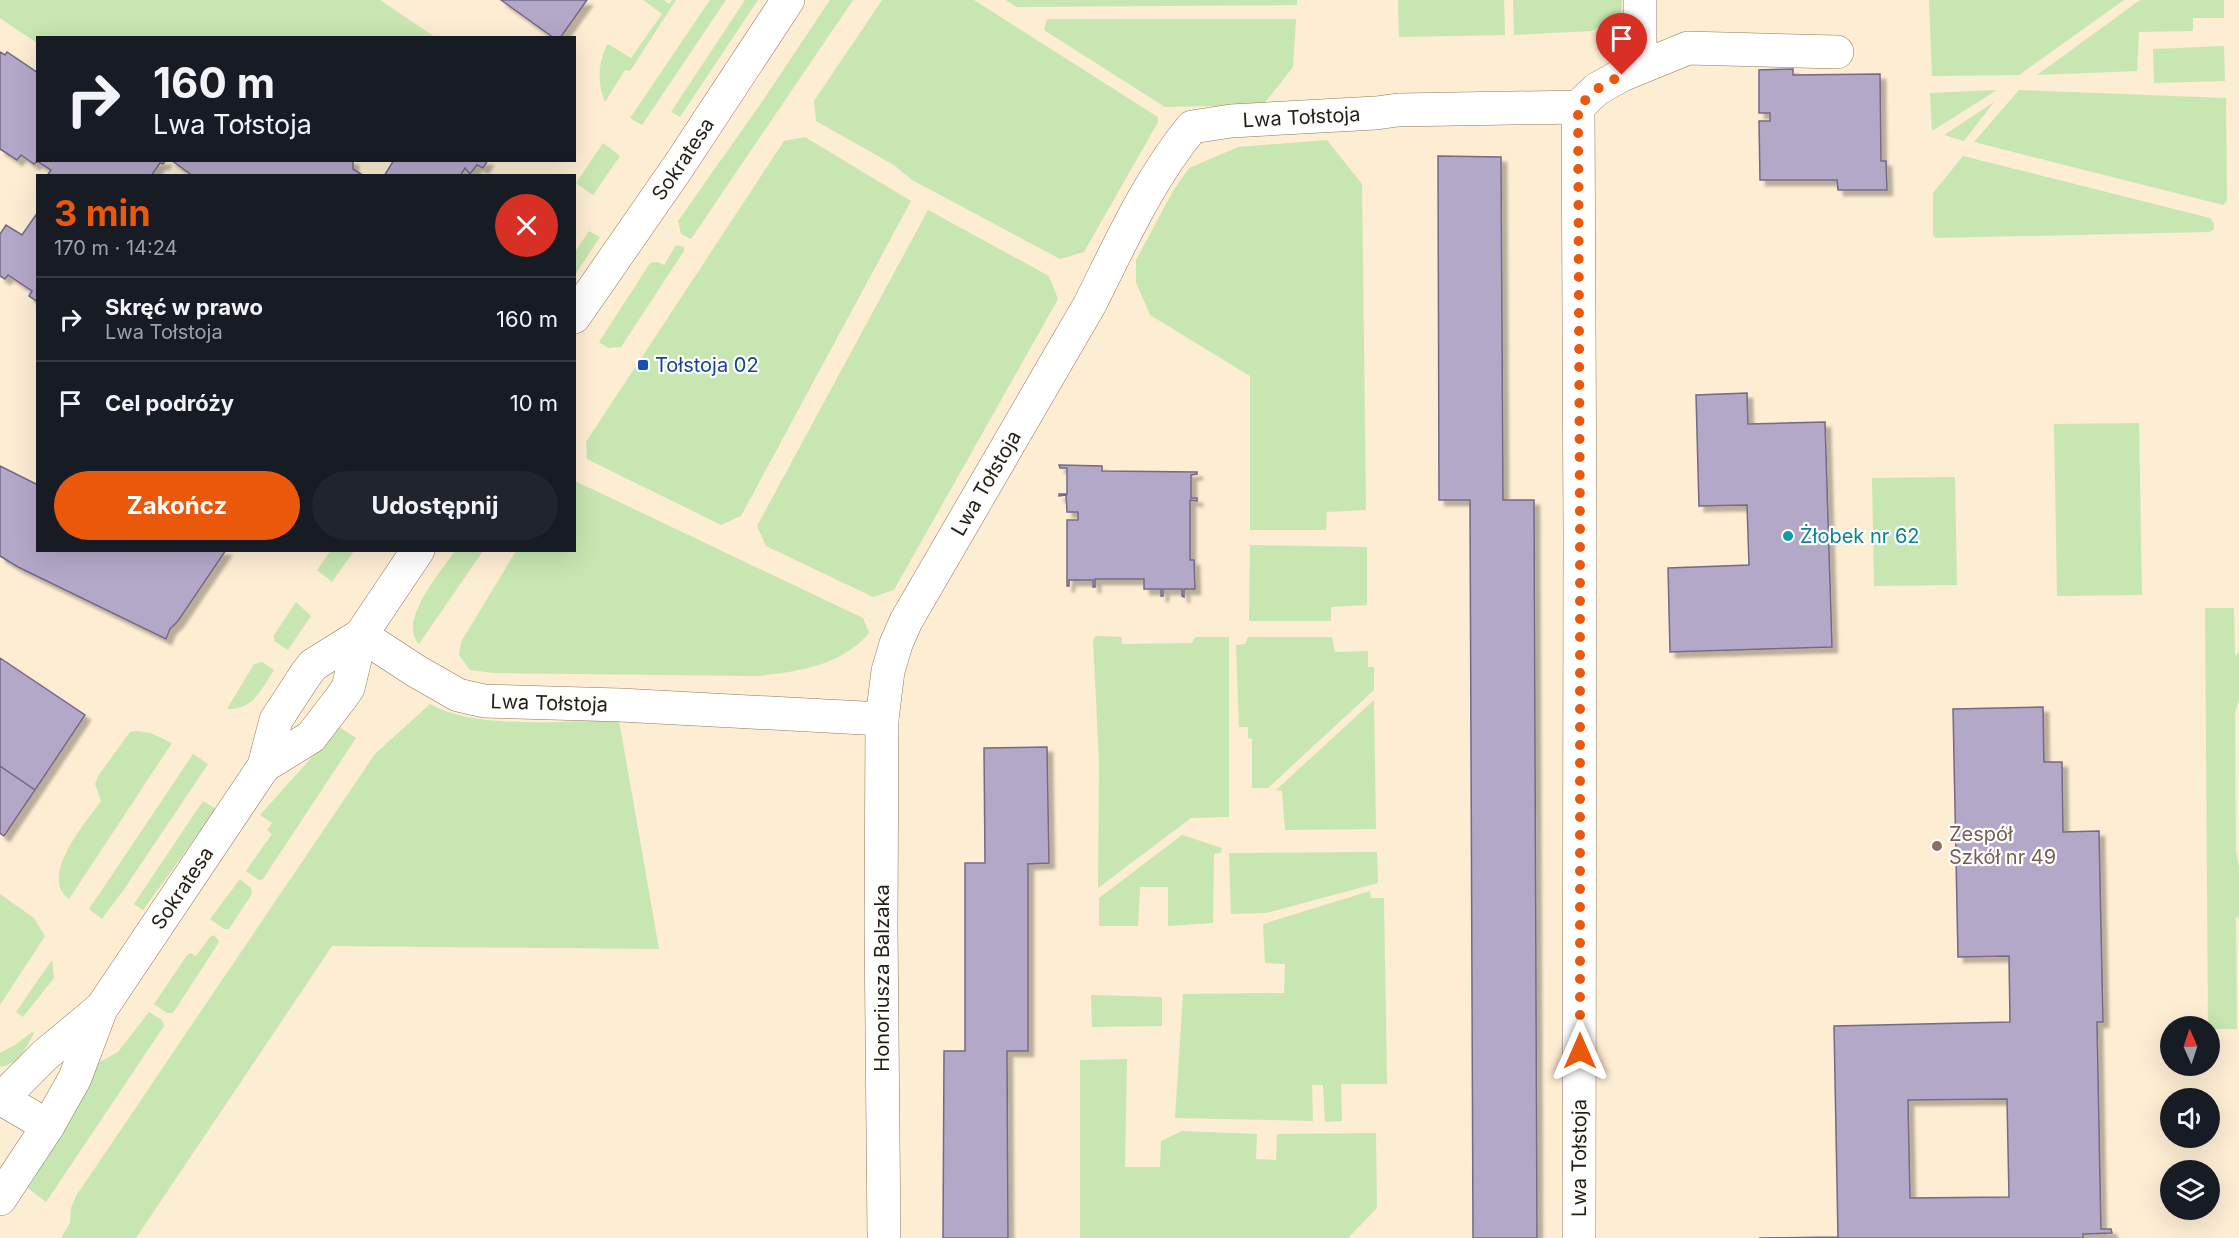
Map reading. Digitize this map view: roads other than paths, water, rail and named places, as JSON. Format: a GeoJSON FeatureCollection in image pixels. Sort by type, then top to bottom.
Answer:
{"type":"FeatureCollection","features":[{"type":"Feature","properties":{"kind":"street","name":"Sokratesa"},"geometry":{"type":"LineString","coordinates":[[576,314],[678,167],[788,0]]}},
{"type":"Feature","properties":{"kind":"street"},"geometry":{"type":"LineString","coordinates":[[1640,0],[1640,66]]}},
{"type":"Feature","properties":{"kind":"street"},"geometry":{"type":"LineString","coordinates":[[1578,107],[1597,89],[1640,66],[1688,48],[1837,52]]}},
{"type":"Feature","properties":{"kind":"street","name":"Lwa Tołstoja"},"geometry":{"type":"LineString","coordinates":[[361,636],[458,695],[484,701],[620,705],[882,719],[888,671],[906,621],[1090,304],[1117,249],[1172,151],[1192,127],[1231,121],[1398,110],[1578,107],[1579,1238]]}},
{"type":"Feature","properties":{"kind":"street","name":"Sokratesa"},"geometry":{"type":"LineString","coordinates":[[0,1199],[48,1126],[75,1078],[101,1009],[264,766],[276,720],[313,665],[361,636],[417,552]]}},
{"type":"Feature","properties":{"kind":"street","name":"Honoriusza Balzaka"},"geometry":{"type":"LineString","coordinates":[[882,719],[884,1238]]}},
{"type":"Feature","properties":{"kind":"street","name":"Sokratesa"},"geometry":{"type":"LineString","coordinates":[[0,1099],[45,1055],[101,1009]]}},
{"type":"Feature","properties":{"kind":"street"},"geometry":{"type":"LineString","coordinates":[[0,1099],[48,1126]]}},
{"type":"Feature","properties":{"kind":"place","name":"Tołstoja 02"},"geometry":{"type":"Point","coordinates":[643,365]}},
{"type":"Feature","properties":{"kind":"place","name":"Żłobek nr 62"},"geometry":{"type":"Point","coordinates":[1788,536]}},
{"type":"Feature","properties":{"kind":"place","name":"Zespół Szkół nr 49"},"geometry":{"type":"Point","coordinates":[1937,846]}}]}
